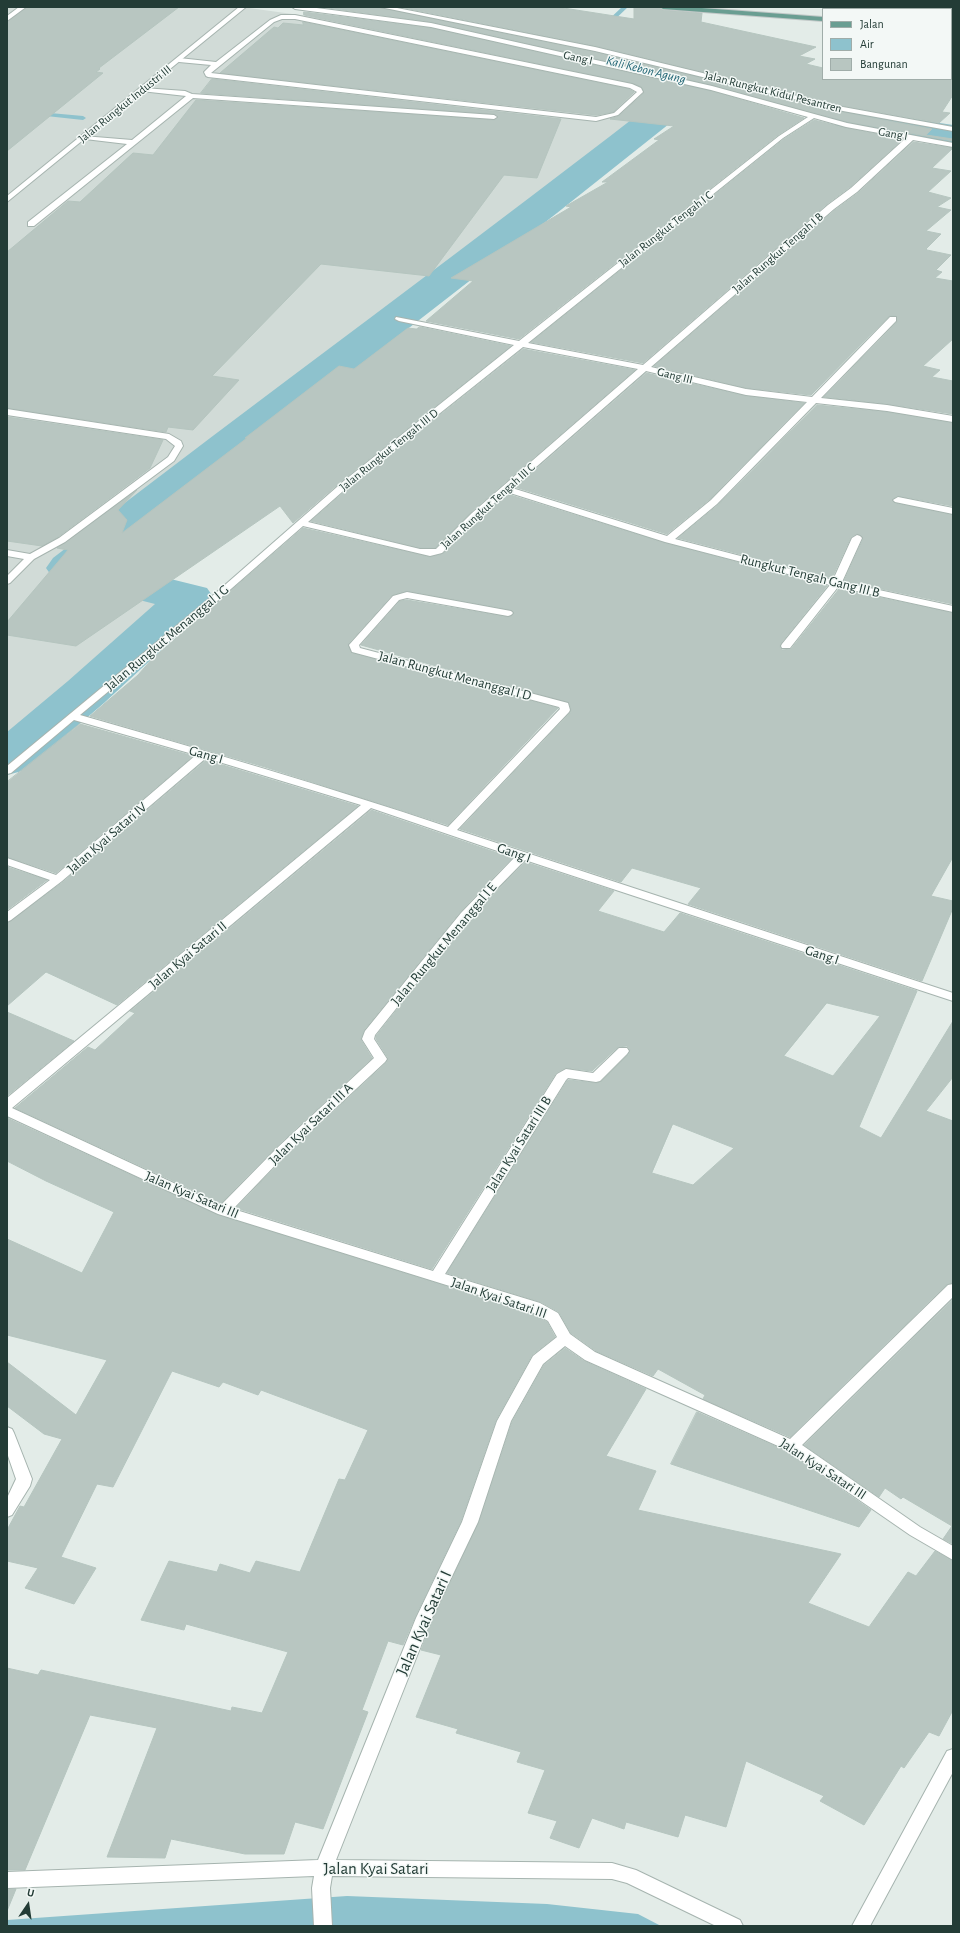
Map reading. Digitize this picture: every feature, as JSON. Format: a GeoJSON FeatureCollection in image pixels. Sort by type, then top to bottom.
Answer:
{"type":"FeatureCollection","features":[{"type":"Feature","properties":{"kind":"main road"},"geometry":{"type":"LineString","coordinates":[[663,7],[822,19]]}},
{"type":"Feature","properties":{"kind":"street"},"geometry":{"type":"LineString","coordinates":[[7,19],[24,7]]}},
{"type":"Feature","properties":{"kind":"street","name":"Jalan Rungkut Industri III"},"geometry":{"type":"LineString","coordinates":[[7,200],[243,7]]}},
{"type":"Feature","properties":{"kind":"street","name":"Gang I"},"geometry":{"type":"LineString","coordinates":[[295,7],[421,22],[712,88],[813,116],[831,119],[852,127],[953,145]]}},
{"type":"Feature","properties":{"kind":"street","name":"Jalan Rungkut Kidul Pesantren"},"geometry":{"type":"LineString","coordinates":[[383,7],[595,48],[841,111],[953,129]]}},
{"type":"Feature","properties":{"kind":"street"},"geometry":{"type":"LineString","coordinates":[[179,60],[216,64],[272,21],[281,18],[295,18],[632,86],[641,90],[617,115],[608,118],[596,119],[208,75],[207,72],[216,64]]}},
{"type":"Feature","properties":{"kind":"street"},"geometry":{"type":"LineString","coordinates":[[143,90],[185,93],[191,96],[494,117]]}},
{"type":"Feature","properties":{"kind":"street"},"geometry":{"type":"LineString","coordinates":[[31,224],[191,96]]}},
{"type":"Feature","properties":{"kind":"street"},"geometry":{"type":"LineString","coordinates":[[831,119],[841,111]]}},
{"type":"Feature","properties":{"kind":"street","name":"Jalan Rungkut Tengah I C"},"geometry":{"type":"LineString","coordinates":[[520,344],[781,137],[813,116]]}},
{"type":"Feature","properties":{"kind":"street"},"geometry":{"type":"LineString","coordinates":[[85,137],[133,142]]}},
{"type":"Feature","properties":{"kind":"street","name":"Jalan Rungkut Tengah I B"},"geometry":{"type":"LineString","coordinates":[[646,369],[821,215],[854,190],[912,138]]}},
{"type":"Feature","properties":{"kind":"street","name":"Gang III"},"geometry":{"type":"LineString","coordinates":[[399,318],[520,344],[618,362],[739,391],[887,408],[953,419]]}},
{"type":"Feature","properties":{"kind":"street"},"geometry":{"type":"LineString","coordinates":[[668,540],[714,502],[893,319]]}},
{"type":"Feature","properties":{"kind":"street","name":"Jalan Rungkut Tengah III D"},"geometry":{"type":"LineString","coordinates":[[260,559],[348,482],[520,344]]}},
{"type":"Feature","properties":{"kind":"street","name":"Jalan Rungkut Tengah III C"},"geometry":{"type":"LineString","coordinates":[[301,523],[430,553],[439,551],[505,489],[646,369]]}},
{"type":"Feature","properties":{"kind":"street"},"geometry":{"type":"LineString","coordinates":[[7,412],[169,437],[178,443],[179,446],[178,451],[171,459],[62,540],[31,557],[7,580]]}},
{"type":"Feature","properties":{"kind":"street","name":"Rungkut Tengah Gang III B"},"geometry":{"type":"LineString","coordinates":[[505,489],[668,540],[836,584],[953,609]]}},
{"type":"Feature","properties":{"kind":"street"},"geometry":{"type":"LineString","coordinates":[[898,500],[953,511]]}},
{"type":"Feature","properties":{"kind":"street"},"geometry":{"type":"LineString","coordinates":[[786,646],[836,584],[857,538]]}},
{"type":"Feature","properties":{"kind":"street"},"geometry":{"type":"LineString","coordinates":[[7,553],[31,557]]}},
{"type":"Feature","properties":{"kind":"street","name":"Jalan Rungkut Menanggal I G"},"geometry":{"type":"LineString","coordinates":[[7,771],[74,717],[260,559]]}},
{"type":"Feature","properties":{"kind":"street","name":"Jalan Rungkut Menanggal I D"},"geometry":{"type":"LineString","coordinates":[[450,831],[565,710],[564,705],[356,650],[354,645],[396,598],[407,595],[508,613]]}},
{"type":"Feature","properties":{"kind":"street","name":"Gang I"},"geometry":{"type":"LineString","coordinates":[[74,717],[204,754],[369,804],[779,941],[953,997]]}},
{"type":"Feature","properties":{"kind":"street","name":"Jalan Kyai Satari IV"},"geometry":{"type":"LineString","coordinates":[[7,918],[58,879],[204,754]]}},
{"type":"Feature","properties":{"kind":"street","name":"Jalan Kyai Satari II"},"geometry":{"type":"LineString","coordinates":[[7,1105],[369,804]]}},
{"type":"Feature","properties":{"kind":"street","name":"Jalan Rungkut Menanggal I E"},"geometry":{"type":"LineString","coordinates":[[369,1034],[465,916],[522,856]]}},
{"type":"Feature","properties":{"kind":"street"},"geometry":{"type":"LineString","coordinates":[[7,861],[58,879]]}},
{"type":"Feature","properties":{"kind":"street","name":"Jalan Kyai Satari III A"},"geometry":{"type":"LineString","coordinates":[[223,1211],[247,1185],[381,1059],[368,1039],[369,1034]]}},
{"type":"Feature","properties":{"kind":"street","name":"Jalan Kyai Satari III B"},"geometry":{"type":"LineString","coordinates":[[437,1276],[561,1077],[566,1073],[596,1078],[623,1051]]}},
{"type":"Feature","properties":{"kind":"street","name":"Jalan Kyai Satari III"},"geometry":{"type":"LineString","coordinates":[[7,1111],[223,1211],[535,1307],[553,1317],[566,1338],[590,1356],[792,1446],[915,1530],[953,1554]]}},
{"type":"Feature","properties":{"kind":"street"},"geometry":{"type":"LineString","coordinates":[[792,1446],[953,1289]]}},
{"type":"Feature","properties":{"kind":"street","name":"Jalan Kyai Satari I"},"geometry":{"type":"LineString","coordinates":[[323,1926],[322,1888],[324,1868],[424,1618],[470,1522],[504,1421],[538,1360],[566,1338]]}},
{"type":"Feature","properties":{"kind":"street"},"geometry":{"type":"LineString","coordinates":[[7,1433],[24,1479],[22,1486],[7,1511]]}},
{"type":"Feature","properties":{"kind":"street"},"geometry":{"type":"LineString","coordinates":[[861,1926],[953,1756]]}},
{"type":"Feature","properties":{"kind":"street","name":"Jalan Kyai Satari"},"geometry":{"type":"LineString","coordinates":[[7,1880],[324,1868],[612,1872],[630,1876],[734,1926]]}},
{"type":"Feature","properties":{"kind":"shaded area"},"geometry":{"type":"Polygon","coordinates":[[[7,7],[242,7],[321,18],[688,90],[591,168],[50,569],[179,598],[7,741],[7,7]]]}},
{"type":"Feature","properties":{"kind":"water"},"geometry":{"type":"Polygon","coordinates":[[[347,1896],[547,1904],[638,1914],[661,1926],[7,1926],[7,1920],[347,1896]]]}},
{"type":"Feature","properties":{"kind":"building"},"geometry":{"type":"Polygon","coordinates":[[[27,7],[179,7],[99,68],[100,69],[96,72],[103,73],[7,151],[7,22],[27,7]]]}},
{"type":"Feature","properties":{"kind":"building"},"geometry":{"type":"Polygon","coordinates":[[[321,7],[379,7],[595,52],[843,112],[932,129],[926,135],[953,139],[953,141],[847,122],[712,85],[431,22],[321,7]]]}},
{"type":"Feature","properties":{"kind":"building"},"geometry":{"type":"Polygon","coordinates":[[[400,7],[557,7],[634,19],[634,7],[659,7],[663,10],[702,13],[701,22],[816,47],[799,56],[815,59],[806,64],[822,68],[822,80],[953,79],[953,95],[942,112],[950,113],[939,123],[843,106],[595,46],[400,7]]]}},
{"type":"Feature","properties":{"kind":"building"},"geometry":{"type":"Polygon","coordinates":[[[304,12],[431,28],[711,91],[804,118],[778,135],[519,339],[426,321],[473,281],[451,278],[571,207],[566,206],[608,182],[602,182],[659,140],[654,139],[674,126],[610,119],[619,116],[644,93],[642,87],[632,83],[304,15],[304,12]]]}},
{"type":"Feature","properties":{"kind":"building"},"geometry":{"type":"Polygon","coordinates":[[[303,22],[629,89],[634,92],[613,112],[596,115],[220,73],[274,27],[278,28],[283,23],[303,25],[303,22]]]}},
{"type":"Feature","properties":{"kind":"building"},"geometry":{"type":"Polygon","coordinates":[[[212,79],[561,119],[537,178],[504,175],[429,276],[321,264],[212,376],[239,380],[193,430],[168,427],[166,432],[7,408],[7,252],[68,201],[80,202],[133,153],[153,155],[196,100],[494,120],[498,117],[494,114],[201,93],[212,79]]]}},
{"type":"Feature","properties":{"kind":"building"},"geometry":{"type":"Polygon","coordinates":[[[814,120],[903,139],[850,187],[827,204],[643,363],[531,342],[784,139],[814,120]]]}},
{"type":"Feature","properties":{"kind":"building"},"geometry":{"type":"Polygon","coordinates":[[[913,142],[953,148],[932,168],[951,171],[928,192],[951,198],[937,207],[951,210],[926,231],[941,234],[926,249],[951,255],[936,270],[942,272],[935,278],[953,281],[953,339],[923,366],[940,370],[932,377],[953,381],[953,414],[887,404],[824,397],[897,322],[896,316],[889,316],[811,395],[746,388],[654,366],[835,210],[858,193],[913,142]]]}},
{"type":"Feature","properties":{"kind":"building"},"geometry":{"type":"Polygon","coordinates":[[[420,327],[511,346],[344,479],[293,523],[280,506],[76,646],[7,635],[7,622],[68,550],[57,548],[137,490],[118,510],[127,520],[122,533],[339,366],[354,369],[408,328],[416,329],[420,327]]]}},
{"type":"Feature","properties":{"kind":"building"},"geometry":{"type":"Polygon","coordinates":[[[523,349],[635,370],[471,512],[435,548],[420,548],[311,521],[352,485],[523,349]]]}},
{"type":"Feature","properties":{"kind":"building"},"geometry":{"type":"Polygon","coordinates":[[[646,373],[746,396],[804,403],[710,499],[667,534],[515,487],[646,373]]]}},
{"type":"Feature","properties":{"kind":"building"},"geometry":{"type":"Polygon","coordinates":[[[817,405],[887,412],[953,423],[953,506],[898,496],[892,500],[895,503],[953,515],[953,604],[844,581],[863,539],[857,534],[851,537],[832,578],[678,538],[718,505],[817,405]]]}},
{"type":"Feature","properties":{"kind":"building"},"geometry":{"type":"Polygon","coordinates":[[[7,417],[163,440],[150,468],[58,537],[42,546],[7,541],[7,417]]]}},
{"type":"Feature","properties":{"kind":"building"},"geometry":{"type":"Polygon","coordinates":[[[507,494],[665,543],[827,586],[781,643],[780,647],[782,650],[791,649],[839,589],[953,613],[953,857],[931,896],[953,901],[953,908],[922,981],[688,904],[701,888],[632,868],[621,882],[460,829],[570,713],[571,710],[569,703],[361,645],[400,601],[407,600],[508,617],[514,614],[511,610],[407,591],[392,595],[348,644],[352,653],[558,708],[448,825],[265,767],[90,716],[138,675],[152,659],[303,528],[430,557],[443,554],[479,518],[507,494]]]}},
{"type":"Feature","properties":{"kind":"building"},"geometry":{"type":"Polygon","coordinates":[[[80,724],[193,756],[56,873],[7,857],[7,782],[80,724]]]}},
{"type":"Feature","properties":{"kind":"building"},"geometry":{"type":"Polygon","coordinates":[[[206,760],[358,806],[117,1005],[46,972],[7,1006],[7,923],[63,882],[206,760]]]}},
{"type":"Feature","properties":{"kind":"building"},"geometry":{"type":"Polygon","coordinates":[[[371,810],[512,858],[460,912],[364,1030],[361,1040],[372,1058],[275,1148],[221,1203],[15,1108],[88,1047],[95,1050],[135,1013],[130,1011],[371,810]]]}},
{"type":"Feature","properties":{"kind":"building"},"geometry":{"type":"Polygon","coordinates":[[[525,862],[614,891],[598,911],[664,932],[680,913],[917,991],[859,1127],[881,1138],[953,1021],[953,1077],[926,1111],[953,1121],[953,1283],[947,1284],[790,1437],[703,1399],[705,1395],[658,1369],[653,1376],[596,1351],[571,1333],[559,1312],[541,1302],[447,1273],[567,1081],[601,1082],[628,1055],[630,1050],[627,1046],[618,1047],[592,1071],[566,1068],[556,1073],[432,1269],[236,1208],[286,1156],[386,1063],[388,1058],[376,1039],[376,1036],[470,918],[525,862]],[[827,1003],[784,1056],[833,1076],[880,1016],[827,1003]],[[673,1124],[652,1173],[693,1185],[734,1148],[673,1124]]]}},
{"type":"Feature","properties":{"kind":"building"},"geometry":{"type":"Polygon","coordinates":[[[7,867],[47,880],[7,910],[7,867]]]}},
{"type":"Feature","properties":{"kind":"building"},"geometry":{"type":"Polygon","coordinates":[[[7,1012],[74,1041],[7,1096],[7,1012]]]}},
{"type":"Feature","properties":{"kind":"building"},"geometry":{"type":"Polygon","coordinates":[[[7,1118],[218,1215],[529,1312],[547,1322],[555,1337],[532,1355],[496,1420],[461,1521],[403,1645],[388,1641],[362,1710],[368,1712],[323,1829],[295,1822],[284,1854],[245,1854],[171,1839],[165,1858],[107,1857],[157,1728],[90,1715],[25,1870],[7,1870],[7,1668],[38,1675],[41,1670],[231,1711],[232,1707],[262,1713],[288,1652],[186,1624],[184,1630],[141,1620],[169,1561],[217,1572],[220,1564],[250,1573],[256,1561],[300,1572],[339,1479],[345,1480],[368,1430],[261,1390],[258,1395],[223,1382],[219,1387],[172,1371],[113,1487],[97,1484],[61,1557],[96,1568],[74,1604],[25,1588],[38,1568],[7,1561],[7,1530],[20,1506],[24,1507],[62,1439],[44,1434],[7,1406],[7,1362],[76,1415],[107,1360],[7,1335],[7,1239],[82,1273],[114,1212],[46,1181],[7,1161],[7,1118]]]}},
{"type":"Feature","properties":{"kind":"building"},"geometry":{"type":"Polygon","coordinates":[[[953,1299],[953,1544],[943,1539],[952,1526],[903,1497],[901,1499],[885,1488],[879,1497],[804,1445],[953,1299]]]}},
{"type":"Feature","properties":{"kind":"building"},"geometry":{"type":"Polygon","coordinates":[[[565,1348],[584,1361],[646,1389],[606,1456],[656,1471],[638,1510],[841,1554],[808,1603],[869,1627],[908,1572],[916,1576],[935,1551],[953,1561],[953,1710],[939,1736],[929,1732],[904,1768],[901,1766],[864,1825],[820,1801],[824,1796],[746,1761],[726,1827],[685,1815],[678,1837],[626,1822],[624,1829],[592,1818],[579,1848],[550,1838],[557,1821],[528,1813],[545,1770],[517,1762],[521,1752],[456,1733],[458,1729],[416,1717],[441,1655],[421,1650],[433,1619],[479,1522],[512,1422],[544,1365],[565,1348]]]}},
{"type":"Feature","properties":{"kind":"building"},"geometry":{"type":"Polygon","coordinates":[[[697,1412],[786,1451],[871,1510],[859,1527],[671,1464],[697,1412]]]}},
{"type":"Feature","properties":{"kind":"building"},"geometry":{"type":"Polygon","coordinates":[[[7,1889],[16,1889],[7,1911],[7,1889]]]}},
{"type":"Feature","properties":{"kind":"waterway"},"geometry":{"type":"LineString","coordinates":[[606,25],[625,7]]}},
{"type":"Feature","properties":{"kind":"waterway"},"geometry":{"type":"LineString","coordinates":[[7,759],[86,692],[190,598],[70,568],[227,446],[544,205],[701,82]]}},
{"type":"Feature","properties":{"kind":"waterway"},"geometry":{"type":"LineString","coordinates":[[39,114],[83,118]]}},
{"type":"Feature","properties":{"kind":"waterway","name":"Kali Kebon Agung"},"geometry":{"type":"LineString","coordinates":[[848,119],[953,135]]}}]}
